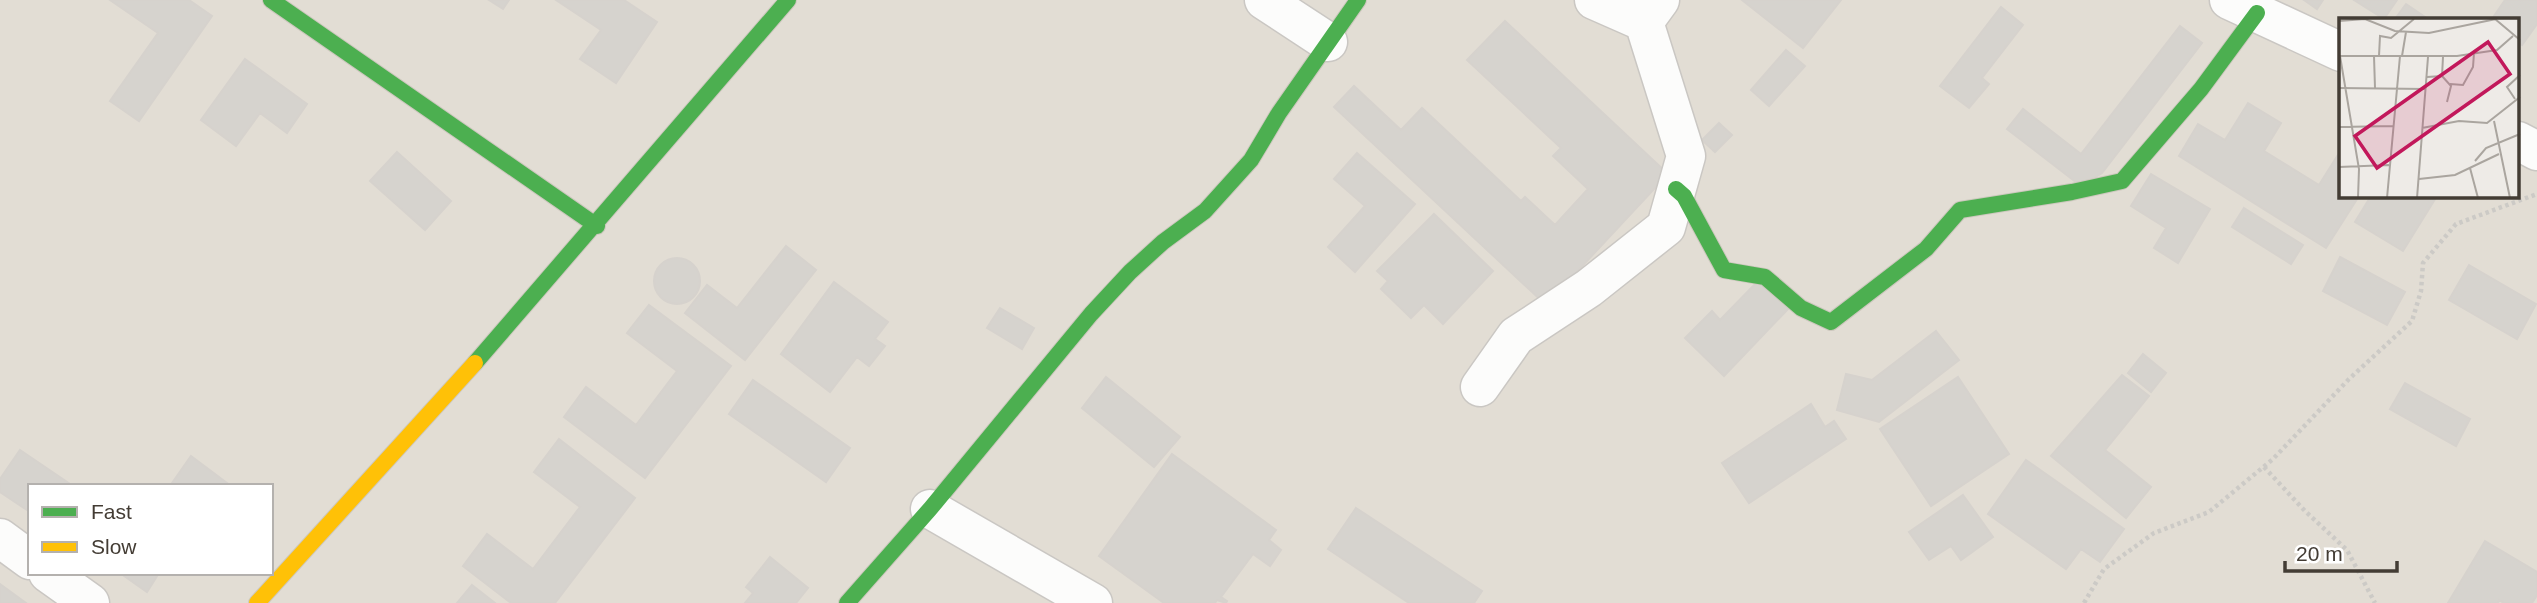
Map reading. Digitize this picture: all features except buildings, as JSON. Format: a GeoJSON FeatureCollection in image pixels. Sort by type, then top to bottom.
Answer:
{"type":"FeatureCollection","features":[{"type":"Feature","properties":{"kind":"street"},"geometry":{"type":"LineString","coordinates":[[271,0],[597,226]]}},
{"type":"Feature","properties":{"kind":"street"},"geometry":{"type":"LineString","coordinates":[[257,603],[332,524],[597,226],[788,0]]}},
{"type":"Feature","properties":{"kind":"street"},"geometry":{"type":"LineString","coordinates":[[1264,0],[1328,42]]}},
{"type":"Feature","properties":{"kind":"street"},"geometry":{"type":"LineString","coordinates":[[847,603],[930,509],[1129,272],[1163,242],[1205,211],[1251,160],[1279,113],[1357,0]]}},
{"type":"Feature","properties":{"kind":"street"},"geometry":{"type":"LineString","coordinates":[[1480,387],[1516,336],[1589,288],[1666,226],[1686,156],[1652,11],[1594,0]]}},
{"type":"Feature","properties":{"kind":"street"},"geometry":{"type":"LineString","coordinates":[[1676,189],[1684,196],[1724,270],[1765,277],[1801,308],[1831,322],[1926,249],[1960,211],[2122,181],[2201,89],[2243,7],[2339,51]]}},
{"type":"Feature","properties":{"kind":"street"},"geometry":{"type":"LineString","coordinates":[[2520,142],[2537,151]]}},
{"type":"Feature","properties":{"kind":"street"},"geometry":{"type":"LineString","coordinates":[[930,509],[1093,603]]}},
{"type":"Feature","properties":{"kind":"street"},"geometry":{"type":"LineString","coordinates":[[0,538],[28,559]]}},
{"type":"Feature","properties":{"kind":"street"},"geometry":{"type":"LineString","coordinates":[[51,575],[90,603]]}},
{"type":"Feature","properties":{"kind":"path"},"geometry":{"type":"LineString","coordinates":[[2084,603],[2105,569],[2154,533],[2209,512],[2264,467],[2349,379],[2412,321],[2421,291],[2423,263],[2456,224],[2537,194]]}},
{"type":"Feature","properties":{"kind":"path"},"geometry":{"type":"LineString","coordinates":[[2264,467],[2305,511],[2347,550],[2375,603]]}},
{"type":"Feature","properties":{"kind":"shaded area"},"geometry":{"type":"Polygon","coordinates":[[[0,0],[2537,0],[2537,603],[0,603],[0,0]]]}},
{"type":"Feature","properties":{"kind":"traffic: fast"},"geometry":{"type":"LineString","coordinates":[[271,0],[597,226]]}},
{"type":"Feature","properties":{"kind":"traffic: fast"},"geometry":{"type":"LineString","coordinates":[[475,363],[788,0]]}},
{"type":"Feature","properties":{"kind":"traffic: fast"},"geometry":{"type":"LineString","coordinates":[[847,603],[930,509],[1091,314],[1130,272],[1163,242],[1205,211],[1251,160],[1279,113],[1358,0]]}},
{"type":"Feature","properties":{"kind":"traffic: fast"},"geometry":{"type":"LineString","coordinates":[[1676,189],[1684,196],[1724,270],[1765,277],[1801,308],[1831,322],[1926,249],[1960,210],[2122,181],[2201,89],[2257,13]]}},
{"type":"Feature","properties":{"kind":"traffic: slow"},"geometry":{"type":"LineString","coordinates":[[257,603],[475,363]]}}]}
